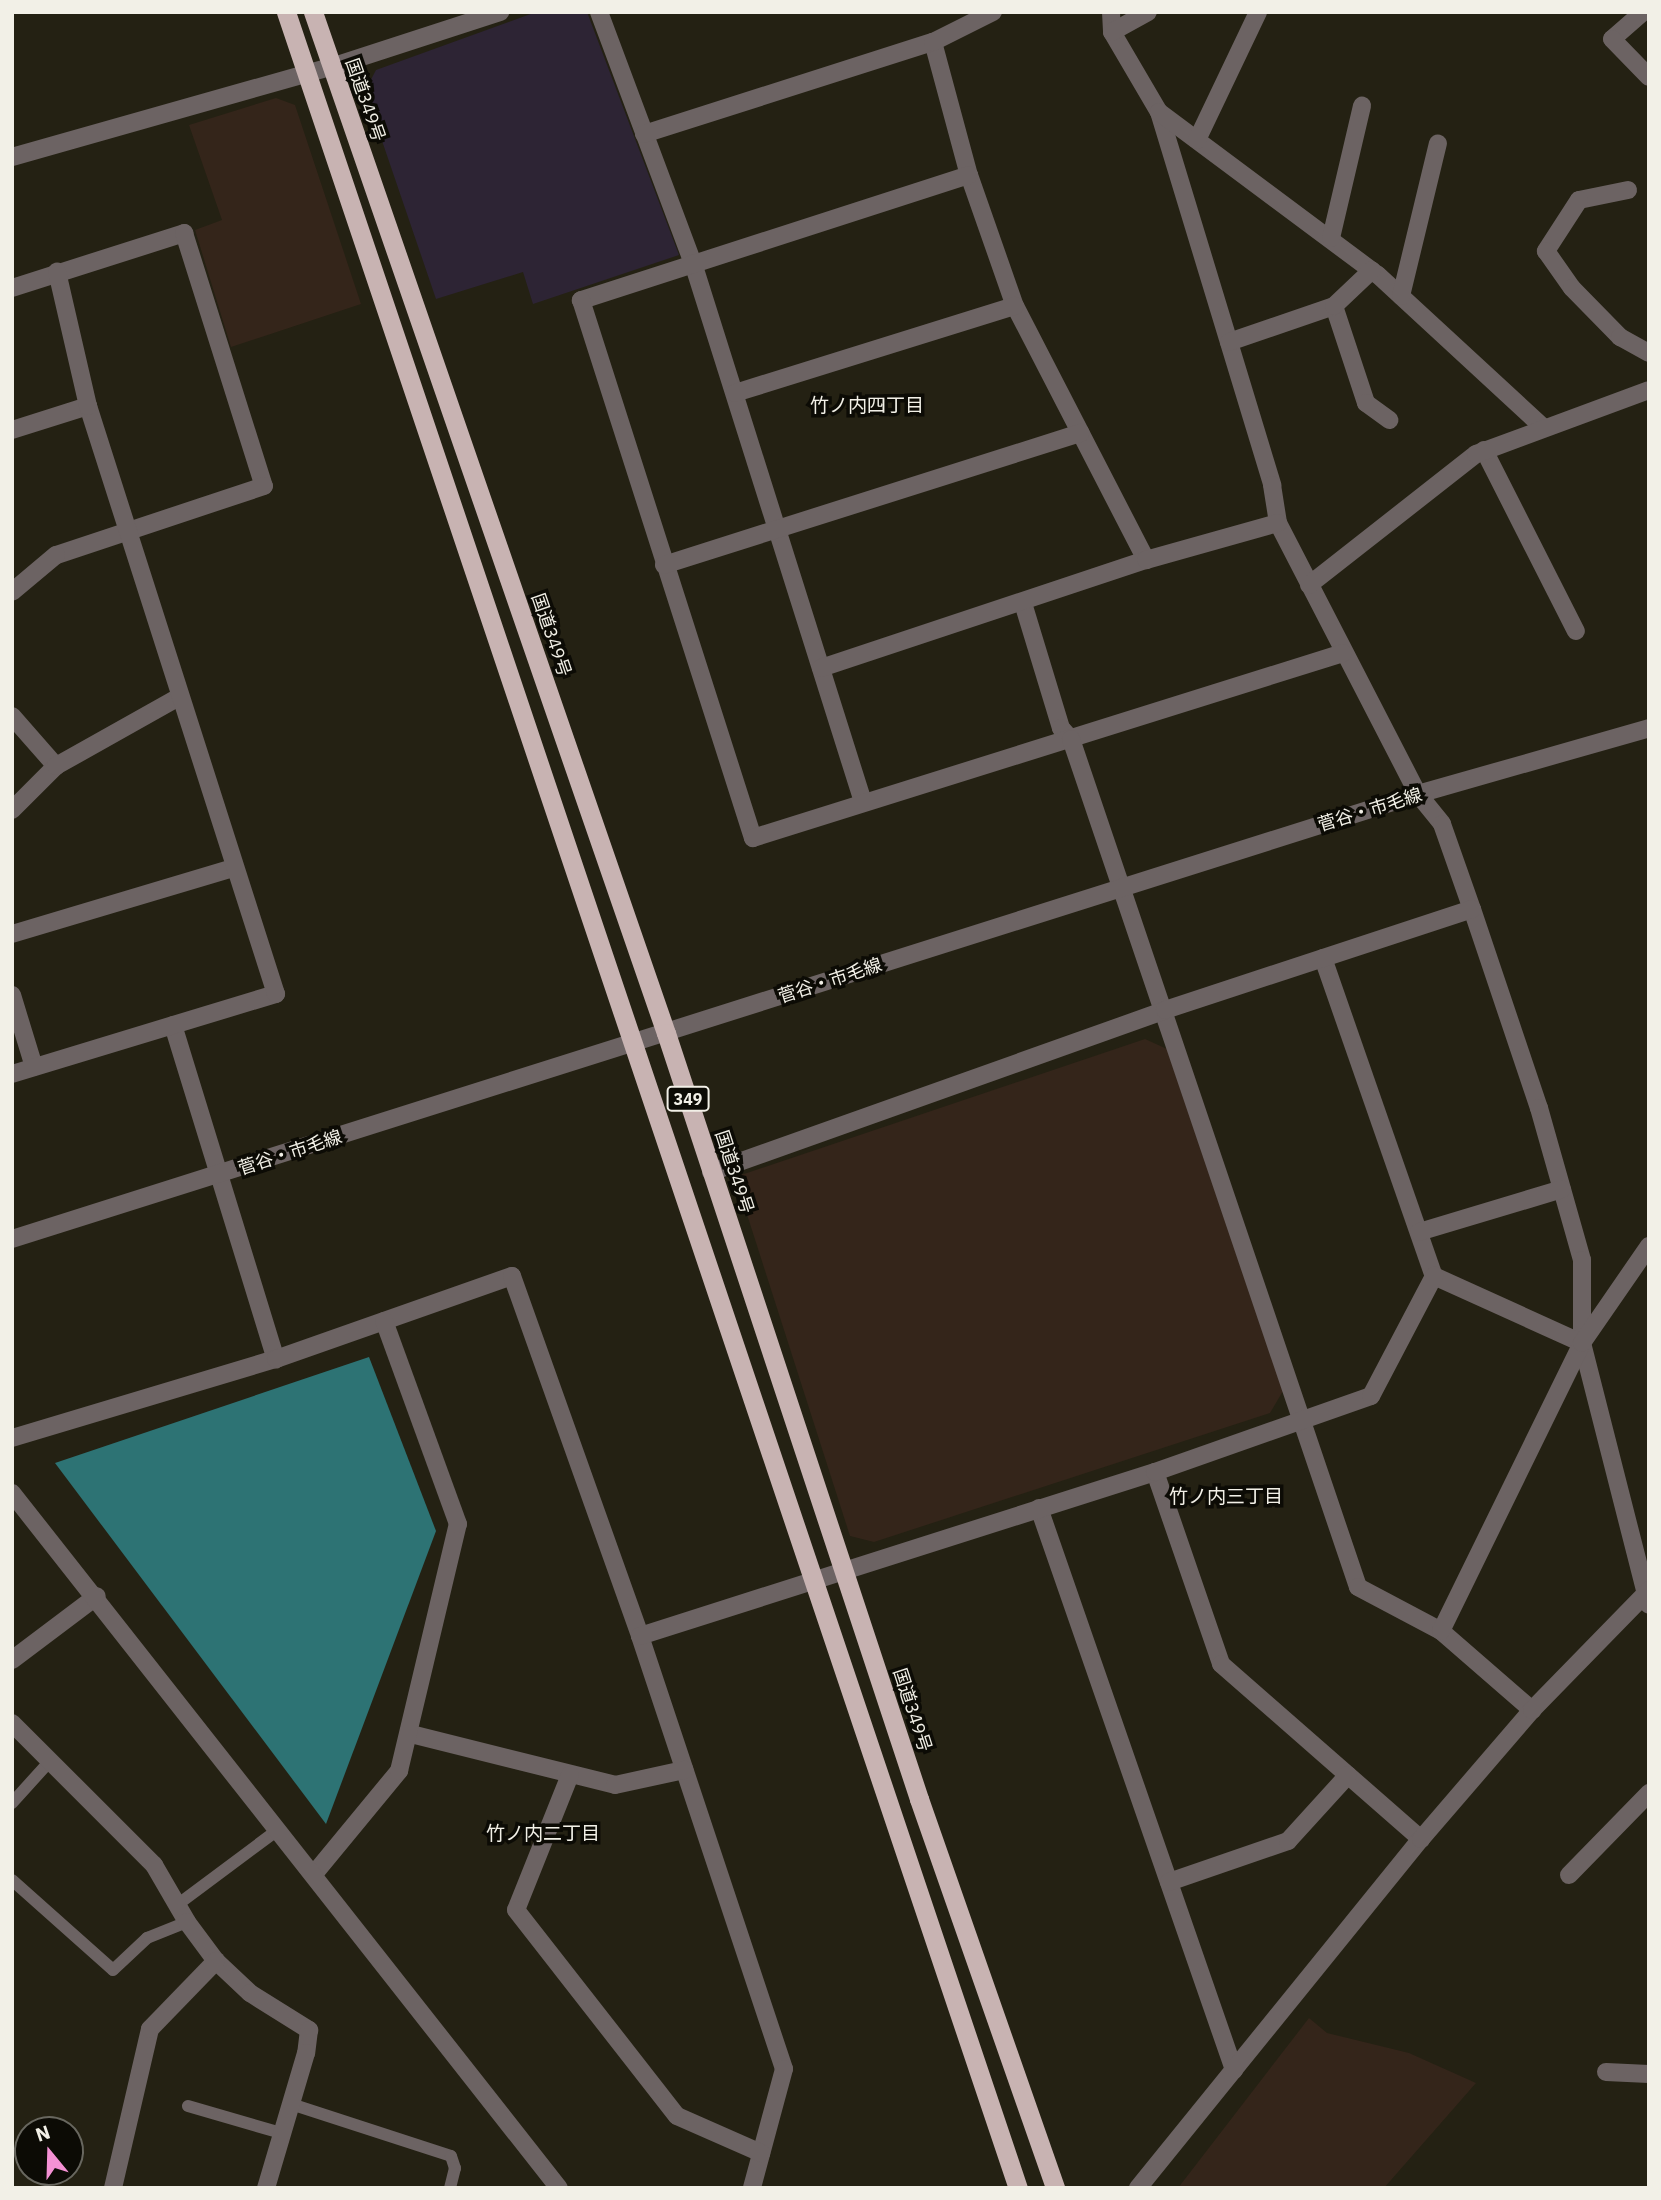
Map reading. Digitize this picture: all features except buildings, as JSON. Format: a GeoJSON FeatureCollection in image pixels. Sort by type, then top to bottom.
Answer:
{"type":"FeatureCollection","features":[{"type":"Feature","properties":{"kind":"highway","name":"349"},"geometry":{"type":"LineString","coordinates":[[286,12],[635,1042],[1018,2188]]}},
{"type":"Feature","properties":{"kind":"highway","name":"国道349号"},"geometry":{"type":"LineString","coordinates":[[313,12],[666,1033],[844,1572],[1055,2188]]}},
{"type":"Feature","properties":{"kind":"street"},"geometry":{"type":"LineString","coordinates":[[12,157],[331,67],[500,12]]}},
{"type":"Feature","properties":{"kind":"street"},"geometry":{"type":"LineString","coordinates":[[599,12],[693,262],[863,802]]}},
{"type":"Feature","properties":{"kind":"street"},"geometry":{"type":"LineString","coordinates":[[644,134],[933,42],[992,12]]}},
{"type":"Feature","properties":{"kind":"street"},"geometry":{"type":"LineString","coordinates":[[1111,12],[1112,32],[1159,112],[1272,485],[1278,523],[1418,794],[1442,824],[1472,909],[1562,1189],[1582,1260],[1583,1343],[1648,1596],[1531,1710],[1421,1839],[1138,2188]]}},
{"type":"Feature","properties":{"kind":"street"},"geometry":{"type":"LineString","coordinates":[[1112,32],[1148,12]]}},
{"type":"Feature","properties":{"kind":"street"},"geometry":{"type":"LineString","coordinates":[[1197,140],[1258,12]]}},
{"type":"Feature","properties":{"kind":"street"},"geometry":{"type":"LineString","coordinates":[[1643,12],[1612,39],[1649,77]]}},
{"type":"Feature","properties":{"kind":"street"},"geometry":{"type":"LineString","coordinates":[[933,42],[969,175],[1015,306],[1146,560]]}},
{"type":"Feature","properties":{"kind":"street"},"geometry":{"type":"LineString","coordinates":[[1331,238],[1362,106]]}},
{"type":"Feature","properties":{"kind":"street"},"geometry":{"type":"LineString","coordinates":[[1159,112],[1372,270],[1543,427]]}},
{"type":"Feature","properties":{"kind":"street"},"geometry":{"type":"LineString","coordinates":[[1401,296],[1438,143]]}},
{"type":"Feature","properties":{"kind":"street"},"geometry":{"type":"LineString","coordinates":[[969,175],[581,300],[753,838],[1343,653]]}},
{"type":"Feature","properties":{"kind":"street"},"geometry":{"type":"LineString","coordinates":[[1628,190],[1579,200],[1546,251],[1572,288],[1620,337],[1649,352]]}},
{"type":"Feature","properties":{"kind":"street"},"geometry":{"type":"LineString","coordinates":[[12,288],[184,233],[264,486],[56,555],[12,592]]}},
{"type":"Feature","properties":{"kind":"street"},"geometry":{"type":"LineString","coordinates":[[1229,342],[1334,306],[1372,270]]}},
{"type":"Feature","properties":{"kind":"street"},"geometry":{"type":"LineString","coordinates":[[12,1074],[276,994],[179,698],[88,406],[58,272]]}},
{"type":"Feature","properties":{"kind":"street"},"geometry":{"type":"LineString","coordinates":[[735,393],[1015,306]]}},
{"type":"Feature","properties":{"kind":"street"},"geometry":{"type":"LineString","coordinates":[[1334,306],[1366,402],[1389,420]]}},
{"type":"Feature","properties":{"kind":"street"},"geometry":{"type":"LineString","coordinates":[[1309,585],[1484,450],[1649,390]]}},
{"type":"Feature","properties":{"kind":"street"},"geometry":{"type":"LineString","coordinates":[[12,430],[88,406]]}},
{"type":"Feature","properties":{"kind":"street"},"geometry":{"type":"LineString","coordinates":[[664,565],[1081,433]]}},
{"type":"Feature","properties":{"kind":"street"},"geometry":{"type":"LineString","coordinates":[[1484,450],[1576,631]]}},
{"type":"Feature","properties":{"kind":"street"},"geometry":{"type":"LineString","coordinates":[[821,668],[1146,560],[1278,523]]}},
{"type":"Feature","properties":{"kind":"street"},"geometry":{"type":"LineString","coordinates":[[1023,603],[1061,728],[1071,739],[1123,888],[1358,1587],[1441,1631],[1531,1710]]}},
{"type":"Feature","properties":{"kind":"street"},"geometry":{"type":"LineString","coordinates":[[12,810],[56,766],[179,698]]}},
{"type":"Feature","properties":{"kind":"street"},"geometry":{"type":"LineString","coordinates":[[12,716],[56,766]]}},
{"type":"Feature","properties":{"kind":"street","name":"菅谷・市毛線"},"geometry":{"type":"LineString","coordinates":[[12,1239],[219,1176],[1418,794],[1649,728]]}},
{"type":"Feature","properties":{"kind":"street"},"geometry":{"type":"LineString","coordinates":[[12,934],[234,867]]}},
{"type":"Feature","properties":{"kind":"street"},"geometry":{"type":"LineString","coordinates":[[711,1172],[1165,1010],[1472,909]]}},
{"type":"Feature","properties":{"kind":"street"},"geometry":{"type":"LineString","coordinates":[[640,1636],[1155,1472],[1304,1422],[1371,1396],[1434,1276],[1323,958]]}},
{"type":"Feature","properties":{"kind":"street"},"geometry":{"type":"LineString","coordinates":[[12,995],[34,1067]]}},
{"type":"Feature","properties":{"kind":"street"},"geometry":{"type":"LineString","coordinates":[[173,1026],[276,1359]]}},
{"type":"Feature","properties":{"kind":"street"},"geometry":{"type":"LineString","coordinates":[[1419,1232],[1562,1189]]}},
{"type":"Feature","properties":{"kind":"street"},"geometry":{"type":"LineString","coordinates":[[1441,1631],[1583,1343],[1649,1246]]}},
{"type":"Feature","properties":{"kind":"street"},"geometry":{"type":"LineString","coordinates":[[12,1438],[276,1359],[512,1276],[640,1636],[784,2069],[752,2188]]}},
{"type":"Feature","properties":{"kind":"street"},"geometry":{"type":"LineString","coordinates":[[1434,1276],[1583,1343]]}},
{"type":"Feature","properties":{"kind":"street"},"geometry":{"type":"LineString","coordinates":[[314,1874],[399,1771],[411,1734],[458,1524],[384,1321]]}},
{"type":"Feature","properties":{"kind":"street"},"geometry":{"type":"LineString","coordinates":[[1155,1472],[1222,1664],[1421,1839]]}},
{"type":"Feature","properties":{"kind":"street"},"geometry":{"type":"LineString","coordinates":[[12,1493],[97,1596],[559,2188]]}},
{"type":"Feature","properties":{"kind":"street"},"geometry":{"type":"LineString","coordinates":[[1038,1508],[1234,2070]]}},
{"type":"Feature","properties":{"kind":"street"},"geometry":{"type":"LineString","coordinates":[[12,1660],[97,1596]]}},
{"type":"Feature","properties":{"kind":"street"},"geometry":{"type":"LineString","coordinates":[[12,1723],[154,1865],[187,1922],[216,1961],[250,1993],[309,2030],[266,2188]]}},
{"type":"Feature","properties":{"kind":"street"},"geometry":{"type":"LineString","coordinates":[[411,1734],[615,1785],[684,1770]]}},
{"type":"Feature","properties":{"kind":"street"},"geometry":{"type":"LineString","coordinates":[[570,1774],[516,1910],[677,2116],[761,2152]]}},
{"type":"Feature","properties":{"kind":"street"},"geometry":{"type":"LineString","coordinates":[[1169,1882],[1288,1841],[1348,1775]]}},
{"type":"Feature","properties":{"kind":"street"},"geometry":{"type":"LineString","coordinates":[[1569,1875],[1649,1793]]}},
{"type":"Feature","properties":{"kind":"street"},"geometry":{"type":"LineString","coordinates":[[113,2188],[150,2029],[216,1961]]}},
{"type":"Feature","properties":{"kind":"street"},"geometry":{"type":"LineString","coordinates":[[1606,2072],[1649,2074]]}},
{"type":"Feature","properties":{"kind":"lane"},"geometry":{"type":"LineString","coordinates":[[12,1803],[50,1761]]}},
{"type":"Feature","properties":{"kind":"lane"},"geometry":{"type":"LineString","coordinates":[[177,1905],[279,1829]]}},
{"type":"Feature","properties":{"kind":"lane"},"geometry":{"type":"LineString","coordinates":[[12,1880],[113,1970],[147,1938],[187,1922]]}},
{"type":"Feature","properties":{"kind":"lane"},"geometry":{"type":"LineString","coordinates":[[291,2104],[451,2156],[456,2168],[450,2188]]}},
{"type":"Feature","properties":{"kind":"lane"},"geometry":{"type":"LineString","coordinates":[[188,2106],[281,2133]]}},
{"type":"Feature","properties":{"kind":"shaded area"},"geometry":{"type":"Polygon","coordinates":[[[536,12],[587,12],[679,255],[533,304],[523,272],[436,299],[365,91],[376,70],[536,12]]]}},
{"type":"Feature","properties":{"kind":"shaded area"},"geometry":{"type":"Polygon","coordinates":[[[276,98],[295,105],[361,304],[231,347],[195,230],[222,220],[189,125],[276,98]]]}},
{"type":"Feature","properties":{"kind":"shaded area"},"geometry":{"type":"Polygon","coordinates":[[[1145,1039],[1167,1049],[1283,1391],[1270,1413],[874,1542],[850,1536],[735,1177],[1145,1039]]]}},
{"type":"Feature","properties":{"kind":"shaded area"},"geometry":{"type":"Polygon","coordinates":[[[1309,2018],[1327,2033],[1409,2053],[1476,2083],[1384,2188],[1178,2188],[1309,2018]]]}},
{"type":"Feature","properties":{"kind":"water"},"geometry":{"type":"Polygon","coordinates":[[[369,1357],[436,1531],[326,1824],[55,1463],[369,1357]]]}},
{"type":"Feature","properties":{"kind":"district","name":"竹ノ内四丁目"},"geometry":{"type":"Point","coordinates":[867,406]}},
{"type":"Feature","properties":{"kind":"district","name":"竹ノ内三丁目"},"geometry":{"type":"Point","coordinates":[1226,1497]}},
{"type":"Feature","properties":{"kind":"district","name":"竹ノ内二丁目"},"geometry":{"type":"Point","coordinates":[543,1834]}}]}
